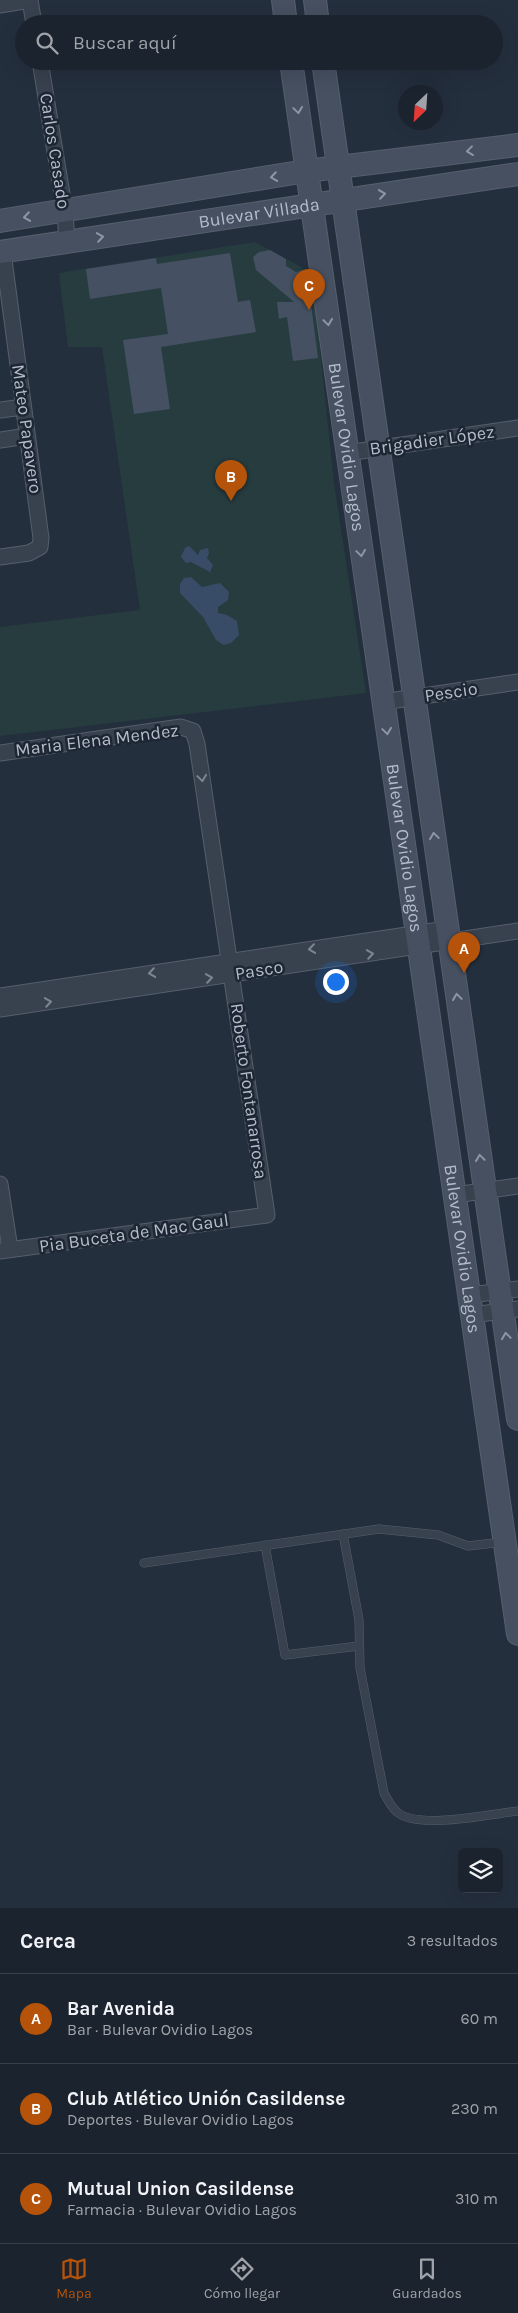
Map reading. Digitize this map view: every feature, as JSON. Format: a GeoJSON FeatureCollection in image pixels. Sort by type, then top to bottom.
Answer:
{"type":"FeatureCollection","features":[{"type":"Feature","properties":{"kind":"main road"},"geometry":{"type":"LineString","coordinates":[[283,0],[285,15]]}},
{"type":"Feature","properties":{"kind":"main road"},"geometry":{"type":"LineString","coordinates":[[315,0],[317,15]]}},
{"type":"Feature","properties":{"kind":"main road","name":"Bulevar Ovidio Lagos"},"geometry":{"type":"LineString","coordinates":[[292,70],[505,1542],[513,1564],[518,1634]]}},
{"type":"Feature","properties":{"kind":"main road","name":"Bulevar Ovidio Lagos"},"geometry":{"type":"LineString","coordinates":[[324,70],[485,1191],[509,1300],[518,1419]]}},
{"type":"Feature","properties":{"kind":"main road","name":"Bulevar Villada"},"geometry":{"type":"LineString","coordinates":[[0,221],[337,167],[518,145]]}},
{"type":"Feature","properties":{"kind":"main road","name":"Bulevar Villada"},"geometry":{"type":"LineString","coordinates":[[2,252],[518,174]]}},
{"type":"Feature","properties":{"kind":"street"},"geometry":{"type":"LineString","coordinates":[[0,5],[30,0],[32,15]]}},
{"type":"Feature","properties":{"kind":"street","name":"Carlos Casado"},"geometry":{"type":"LineString","coordinates":[[41,70],[65,212],[68,242]]}},
{"type":"Feature","properties":{"kind":"street","name":"Mateo Papavero"},"geometry":{"type":"LineString","coordinates":[[0,557],[29,553],[40,547],[41,538],[2,252]]}},
{"type":"Feature","properties":{"kind":"street"},"geometry":{"type":"LineString","coordinates":[[0,410],[23,407]]}},
{"type":"Feature","properties":{"kind":"street","name":"Brigadier López"},"geometry":{"type":"LineString","coordinates":[[347,452],[518,428]]}},
{"type":"Feature","properties":{"kind":"street"},"geometry":{"type":"LineString","coordinates":[[0,440],[27,436]]}},
{"type":"Feature","properties":{"kind":"street","name":"Pescio"},"geometry":{"type":"LineString","coordinates":[[383,702],[518,682]]}},
{"type":"Feature","properties":{"kind":"street","name":"Maria Elena Mendez"},"geometry":{"type":"LineString","coordinates":[[0,753],[180,727],[193,731]]}},
{"type":"Feature","properties":{"kind":"street","name":"Roberto Fontanarrosa"},"geometry":{"type":"LineString","coordinates":[[193,731],[197,744],[267,1215]]}},
{"type":"Feature","properties":{"kind":"street","name":"Pasco"},"geometry":{"type":"LineString","coordinates":[[0,996],[230,968],[448,935],[518,931]]}},
{"type":"Feature","properties":{"kind":"street","name":"Pasco"},"geometry":{"type":"LineString","coordinates":[[0,1009],[230,968]]}},
{"type":"Feature","properties":{"kind":"street"},"geometry":{"type":"LineString","coordinates":[[0,1184],[5,1250]]}},
{"type":"Feature","properties":{"kind":"street"},"geometry":{"type":"LineString","coordinates":[[455,1195],[518,1186]]}},
{"type":"Feature","properties":{"kind":"street","name":"Pia Buceta de Mac Gaul"},"geometry":{"type":"LineString","coordinates":[[5,1250],[267,1215]]}},
{"type":"Feature","properties":{"kind":"street"},"geometry":{"type":"LineString","coordinates":[[471,1306],[509,1300]]}},
{"type":"Feature","properties":{"kind":"lane"},"geometry":{"type":"LineString","coordinates":[[144,1563],[379,1529],[438,1535],[468,1546],[505,1542]]}},
{"type":"Feature","properties":{"kind":"lane"},"geometry":{"type":"LineString","coordinates":[[343,1534],[360,1620],[358,1646],[360,1668],[384,1793],[398,1813],[417,1822],[518,1811]]}},
{"type":"Feature","properties":{"kind":"lane"},"geometry":{"type":"LineString","coordinates":[[265,1545],[285,1656],[358,1646]]}},
{"type":"Feature","properties":{"kind":"green space"},"geometry":{"type":"Polygon","coordinates":[[[255,242],[312,273],[334,483],[366,693],[0,736],[0,627],[140,610],[102,347],[68,347],[59,273],[255,242]]]}},
{"type":"Feature","properties":{"kind":"water"},"geometry":{"type":"Polygon","coordinates":[[[189,546],[198,555],[200,550],[208,548],[207,558],[213,565],[210,572],[191,562],[186,563],[181,557],[185,548],[189,546]]]}},
{"type":"Feature","properties":{"kind":"water"},"geometry":{"type":"Polygon","coordinates":[[[191,577],[202,587],[220,583],[229,592],[228,600],[218,607],[218,613],[227,615],[237,621],[239,635],[231,643],[224,645],[216,640],[203,617],[180,593],[180,584],[184,578],[191,577]]]}},
{"type":"Feature","properties":{"kind":"building"},"geometry":{"type":"Polygon","coordinates":[[[270,250],[286,259],[286,266],[296,272],[302,270],[307,273],[318,358],[293,361],[287,317],[279,319],[277,302],[294,302],[256,270],[253,257],[259,252],[270,250]]]}},
{"type":"Feature","properties":{"kind":"building"},"geometry":{"type":"Polygon","coordinates":[[[230,253],[238,302],[250,300],[256,332],[161,347],[170,409],[134,414],[123,340],[168,334],[161,288],[90,299],[86,269],[156,258],[157,264],[230,253]]]}},
{"type":"Feature","properties":{"kind":"place","name":"Mutual Union Casildense"},"geometry":{"type":"Point","coordinates":[309,310]}},
{"type":"Feature","properties":{"kind":"place","name":"Club Atlético Unión Casildense"},"geometry":{"type":"Point","coordinates":[231,501]}},
{"type":"Feature","properties":{"kind":"place","name":"Bar Avenida"},"geometry":{"type":"Point","coordinates":[464,973]}}]}
